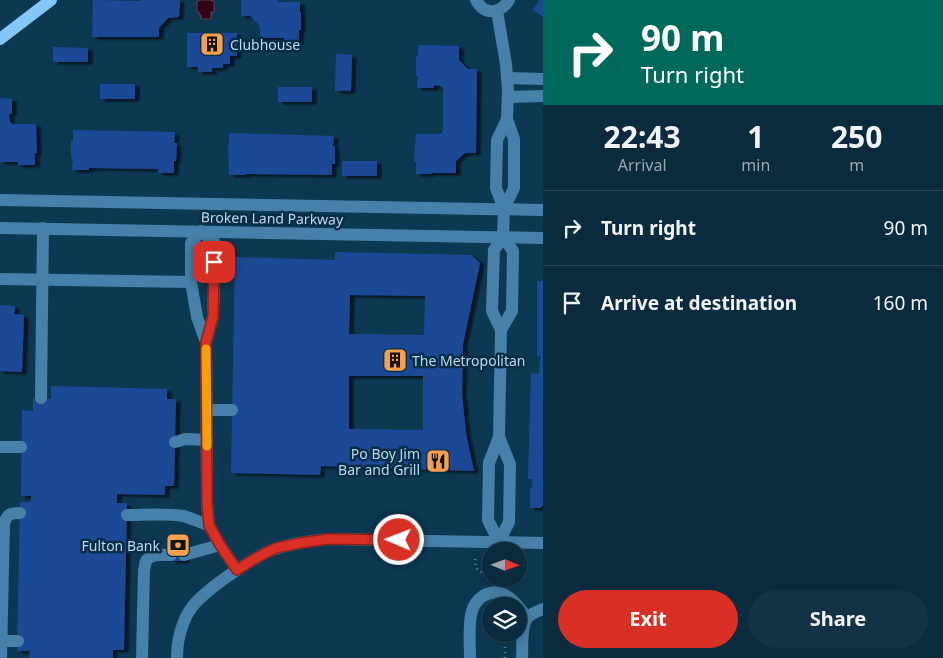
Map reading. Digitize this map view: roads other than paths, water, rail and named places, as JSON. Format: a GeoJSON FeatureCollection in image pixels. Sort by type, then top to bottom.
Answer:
{"type":"FeatureCollection","features":[{"type":"Feature","properties":{"kind":"main road"},"geometry":{"type":"LineString","coordinates":[[0,39],[51,0]]}},
{"type":"Feature","properties":{"kind":"street"},"geometry":{"type":"LineString","coordinates":[[476,0],[480,6],[491,11],[497,11],[504,7],[509,0]]}},
{"type":"Feature","properties":{"kind":"street"},"geometry":{"type":"LineString","coordinates":[[497,11],[506,64],[507,119],[497,140],[496,188],[504,209],[503,237],[494,250],[492,311],[501,330],[499,437],[489,463],[488,520],[499,542]]}},
{"type":"Feature","properties":{"kind":"street"},"geometry":{"type":"LineString","coordinates":[[507,88],[543,79]]}},
{"type":"Feature","properties":{"kind":"street"},"geometry":{"type":"LineString","coordinates":[[507,88],[543,89]]}},
{"type":"Feature","properties":{"kind":"street"},"geometry":{"type":"LineString","coordinates":[[507,88],[543,96]]}},
{"type":"Feature","properties":{"kind":"street","name":"Broken Land Parkway"},"geometry":{"type":"LineString","coordinates":[[0,200],[543,210]]}},
{"type":"Feature","properties":{"kind":"street","name":"Broken Land Parkway"},"geometry":{"type":"LineString","coordinates":[[0,228],[543,238]]}},
{"type":"Feature","properties":{"kind":"street"},"geometry":{"type":"LineString","coordinates":[[41,398],[43,228]]}},
{"type":"Feature","properties":{"kind":"street"},"geometry":{"type":"LineString","coordinates":[[206,342],[197,317],[190,282],[190,243],[202,231],[215,244],[213,317],[206,342],[207,503],[209,525],[237,570]]}},
{"type":"Feature","properties":{"kind":"street"},"geometry":{"type":"LineString","coordinates":[[501,330],[512,312],[513,251],[503,237]]}},
{"type":"Feature","properties":{"kind":"street"},"geometry":{"type":"LineString","coordinates":[[0,279],[190,282]]}},
{"type":"Feature","properties":{"kind":"street"},"geometry":{"type":"LineString","coordinates":[[207,410],[232,410]]}},
{"type":"Feature","properties":{"kind":"street"},"geometry":{"type":"LineString","coordinates":[[499,437],[510,464],[509,522],[499,542]]}},
{"type":"Feature","properties":{"kind":"street"},"geometry":{"type":"LineString","coordinates":[[175,442],[186,439],[207,440]]}},
{"type":"Feature","properties":{"kind":"street"},"geometry":{"type":"LineString","coordinates":[[0,447],[21,447]]}},
{"type":"Feature","properties":{"kind":"street"},"geometry":{"type":"LineString","coordinates":[[0,658],[4,524],[6,517],[14,513],[20,513]]}},
{"type":"Feature","properties":{"kind":"street"},"geometry":{"type":"LineString","coordinates":[[127,516],[181,516],[209,525]]}},
{"type":"Feature","properties":{"kind":"street"},"geometry":{"type":"LineString","coordinates":[[177,658],[183,624],[192,608],[204,595],[237,570],[276,548],[328,539],[499,542]]}},
{"type":"Feature","properties":{"kind":"street"},"geometry":{"type":"LineString","coordinates":[[528,543],[543,543]]}},
{"type":"Feature","properties":{"kind":"street"},"geometry":{"type":"LineString","coordinates":[[142,658],[144,570],[146,561],[152,556],[178,555],[220,545]]}},
{"type":"Feature","properties":{"kind":"street"},"geometry":{"type":"LineString","coordinates":[[470,658],[470,616],[476,602],[482,597],[489,593],[507,595],[517,603],[528,618]]}},
{"type":"Feature","properties":{"kind":"street"},"geometry":{"type":"LineString","coordinates":[[522,658],[524,625],[528,618],[543,609]]}},
{"type":"Feature","properties":{"kind":"street"},"geometry":{"type":"LineString","coordinates":[[1,641],[18,641]]}},
{"type":"Feature","properties":{"kind":"place","name":"Clubhouse"},"geometry":{"type":"Point","coordinates":[212,44]}},
{"type":"Feature","properties":{"kind":"place","name":"The Metropolitan"},"geometry":{"type":"Point","coordinates":[395,360]}},
{"type":"Feature","properties":{"kind":"place","name":"Po Boy Jim Bar and Grill"},"geometry":{"type":"Point","coordinates":[438,461]}},
{"type":"Feature","properties":{"kind":"place","name":"Fulton Bank"},"geometry":{"type":"Point","coordinates":[178,545]}}]}
